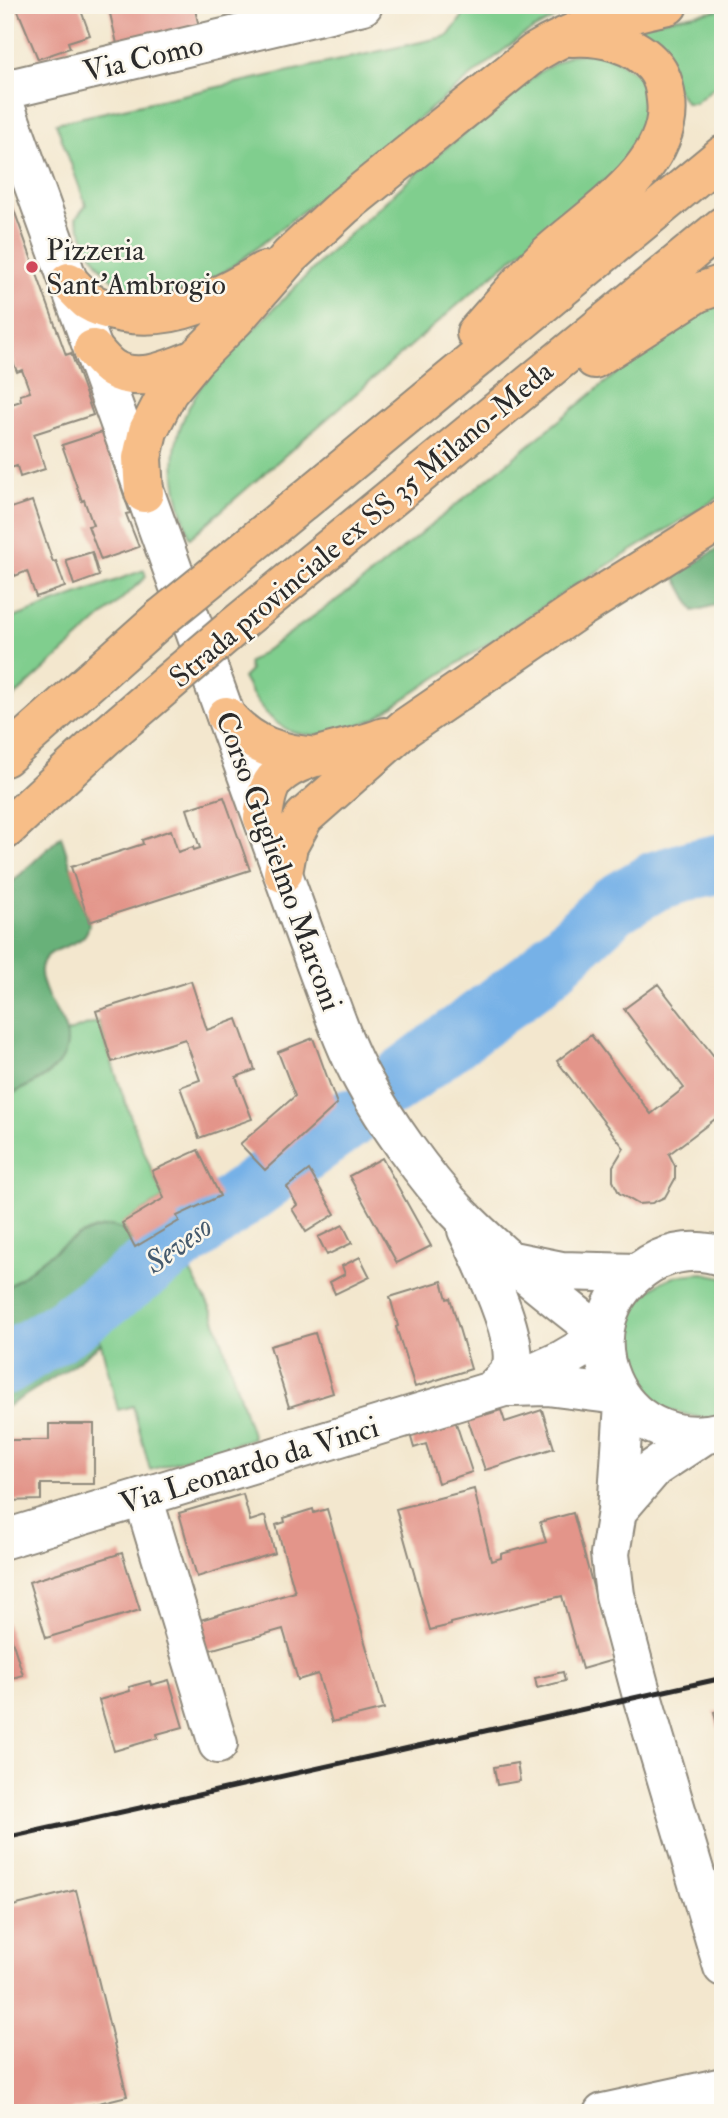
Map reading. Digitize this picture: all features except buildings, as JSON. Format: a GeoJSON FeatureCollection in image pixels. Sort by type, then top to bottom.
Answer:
{"type":"FeatureCollection","features":[{"type":"Feature","properties":{"kind":"highway"},"geometry":{"type":"LineString","coordinates":[[144,494],[142,458],[148,430],[168,392],[290,256],[343,207],[516,66],[556,40],[595,24],[668,5]]}},
{"type":"Feature","properties":{"kind":"highway"},"geometry":{"type":"LineString","coordinates":[[419,404],[465,345],[545,257],[602,211],[637,176],[664,129],[667,108],[665,89],[657,69],[647,57],[623,44],[591,37],[556,40]]}},
{"type":"Feature","properties":{"kind":"highway","name":"Strada provinciale ex SS 35 Milano-Meda"},"geometry":{"type":"LineString","coordinates":[[5,757],[161,618],[723,155]]}},
{"type":"Feature","properties":{"kind":"highway","name":"Strada provinciale ex SS 35 Milano-Meda"},"geometry":{"type":"LineString","coordinates":[[5,830],[95,746],[234,627],[723,226]]}},
{"type":"Feature","properties":{"kind":"highway"},"geometry":{"type":"LineString","coordinates":[[69,282],[89,301],[108,311],[144,317],[177,313],[224,294],[290,256]]}},
{"type":"Feature","properties":{"kind":"highway"},"geometry":{"type":"LineString","coordinates":[[453,448],[677,305],[697,293],[723,284]]}},
{"type":"Feature","properties":{"kind":"highway"},"geometry":{"type":"LineString","coordinates":[[144,317],[128,324],[119,332],[100,364],[131,374],[151,374],[195,359]]}},
{"type":"Feature","properties":{"kind":"highway"},"geometry":{"type":"LineString","coordinates":[[283,873],[288,846],[304,817],[405,728],[579,610],[723,519]]}},
{"type":"Feature","properties":{"kind":"highway"},"geometry":{"type":"LineString","coordinates":[[226,716],[240,733],[254,743],[317,757]]}},
{"type":"Feature","properties":{"kind":"highway"},"geometry":{"type":"LineString","coordinates":[[327,796],[291,806],[275,805],[259,798],[277,776],[297,764],[374,741],[405,728]]}},
{"type":"Feature","properties":{"kind":"street","name":"Via Como"},"geometry":{"type":"LineString","coordinates":[[5,90],[363,5]]}},
{"type":"Feature","properties":{"kind":"street","name":"Corso Guglielmo Marconi"},"geometry":{"type":"LineString","coordinates":[[5,106],[100,364],[144,494],[259,798],[323,984],[363,1081],[388,1121],[458,1212],[509,1260],[603,1336]]}},
{"type":"Feature","properties":{"kind":"street"},"geometry":{"type":"LineString","coordinates":[[458,1212],[496,1296],[512,1353],[511,1367],[497,1389]]}},
{"type":"Feature","properties":{"kind":"street"},"geometry":{"type":"LineString","coordinates":[[713,1433],[681,1435],[660,1429],[640,1418],[621,1399],[606,1369],[603,1336],[608,1312],[620,1291],[636,1273],[659,1258],[685,1252],[712,1253],[723,1257]]}},
{"type":"Feature","properties":{"kind":"street"},"geometry":{"type":"LineString","coordinates":[[509,1260],[562,1271],[636,1273]]}},
{"type":"Feature","properties":{"kind":"street"},"geometry":{"type":"LineString","coordinates":[[497,1389],[562,1360],[603,1336]]}},
{"type":"Feature","properties":{"kind":"street"},"geometry":{"type":"LineString","coordinates":[[497,1389],[547,1387],[621,1399]]}},
{"type":"Feature","properties":{"kind":"street","name":"Via Leonardo da Vinci"},"geometry":{"type":"LineString","coordinates":[[5,1539],[497,1389]]}},
{"type":"Feature","properties":{"kind":"street"},"geometry":{"type":"LineString","coordinates":[[621,1399],[617,1511],[610,1554],[615,1595],[642,1696],[723,1967]]}},
{"type":"Feature","properties":{"kind":"street"},"geometry":{"type":"LineString","coordinates":[[617,1511],[654,1468],[713,1433]]}},
{"type":"Feature","properties":{"kind":"street"},"geometry":{"type":"LineString","coordinates":[[143,1497],[218,1744]]}},
{"type":"Feature","properties":{"kind":"street"},"geometry":{"type":"LineString","coordinates":[[603,2113],[723,2087]]}},
{"type":"Feature","properties":{"kind":"green space"},"geometry":{"type":"Polygon","coordinates":[[[471,5],[586,5],[523,35],[257,248],[202,285],[179,294],[147,296],[120,286],[101,268],[76,218],[86,205],[56,123],[448,36],[471,5]]]}},
{"type":"Feature","properties":{"kind":"green space"},"geometry":{"type":"Polygon","coordinates":[[[723,9],[723,80],[695,103],[686,103],[638,30],[639,24],[723,9]]]}},
{"type":"Feature","properties":{"kind":"green space"},"geometry":{"type":"Polygon","coordinates":[[[605,52],[647,81],[652,114],[637,148],[617,171],[476,289],[190,538],[177,492],[175,452],[185,414],[210,373],[330,252],[431,160],[541,71],[570,55],[605,52]]]}},
{"type":"Feature","properties":{"kind":"green space"},"geometry":{"type":"Polygon","coordinates":[[[723,301],[723,495],[577,584],[374,719],[351,728],[313,735],[296,733],[282,727],[269,716],[243,678],[250,671],[248,663],[363,581],[684,318],[723,301]]]}},
{"type":"Feature","properties":{"kind":"green space"},"geometry":{"type":"Polygon","coordinates":[[[723,545],[723,603],[694,611],[675,576],[723,545]]]}},
{"type":"Feature","properties":{"kind":"green space"},"geometry":{"type":"Polygon","coordinates":[[[144,570],[146,577],[5,705],[5,621],[144,570]]]}},
{"type":"Feature","properties":{"kind":"green space"},"geometry":{"type":"Polygon","coordinates":[[[61,836],[89,922],[83,937],[48,956],[41,967],[49,999],[67,1037],[66,1049],[53,1070],[5,1097],[5,889],[61,836]]]}},
{"type":"Feature","properties":{"kind":"green space"},"geometry":{"type":"Polygon","coordinates":[[[99,1021],[128,1111],[164,1198],[123,1223],[126,1231],[111,1227],[96,1229],[62,1245],[5,1289],[5,1097],[38,1081],[57,1067],[66,1046],[66,1033],[99,1021]]]}},
{"type":"Feature","properties":{"kind":"green space"},"geometry":{"type":"Polygon","coordinates":[[[110,1226],[125,1232],[135,1247],[122,1268],[5,1344],[5,1289],[67,1243],[110,1226]]]}},
{"type":"Feature","properties":{"kind":"green space"},"geometry":{"type":"Polygon","coordinates":[[[185,1262],[213,1313],[253,1438],[150,1470],[133,1406],[118,1410],[96,1324],[185,1262]]]}},
{"type":"Feature","properties":{"kind":"green space"},"geometry":{"type":"Polygon","coordinates":[[[703,1273],[723,1277],[723,1415],[707,1418],[655,1406],[632,1379],[626,1345],[634,1312],[644,1297],[668,1279],[703,1273]]]}},
{"type":"Feature","properties":{"kind":"green space"},"geometry":{"type":"Polygon","coordinates":[[[96,1324],[101,1344],[66,1370],[5,1408],[5,1385],[96,1324]]]}},
{"type":"Feature","properties":{"kind":"waterway","name":"Seveso"},"geometry":{"type":"LineString","coordinates":[[391,1086],[537,977],[613,906],[655,881],[723,863]]}},
{"type":"Feature","properties":{"kind":"waterway","name":"Seveso"},"geometry":{"type":"LineString","coordinates":[[5,1365],[69,1325],[349,1119]]}},
{"type":"Feature","properties":{"kind":"railway"},"geometry":{"type":"LineString","coordinates":[[5,1838],[723,1678]]}},
{"type":"Feature","properties":{"kind":"place","name":"Pizzeria Sant'Ambrogio"},"geometry":{"type":"Point","coordinates":[32,267]}}]}
